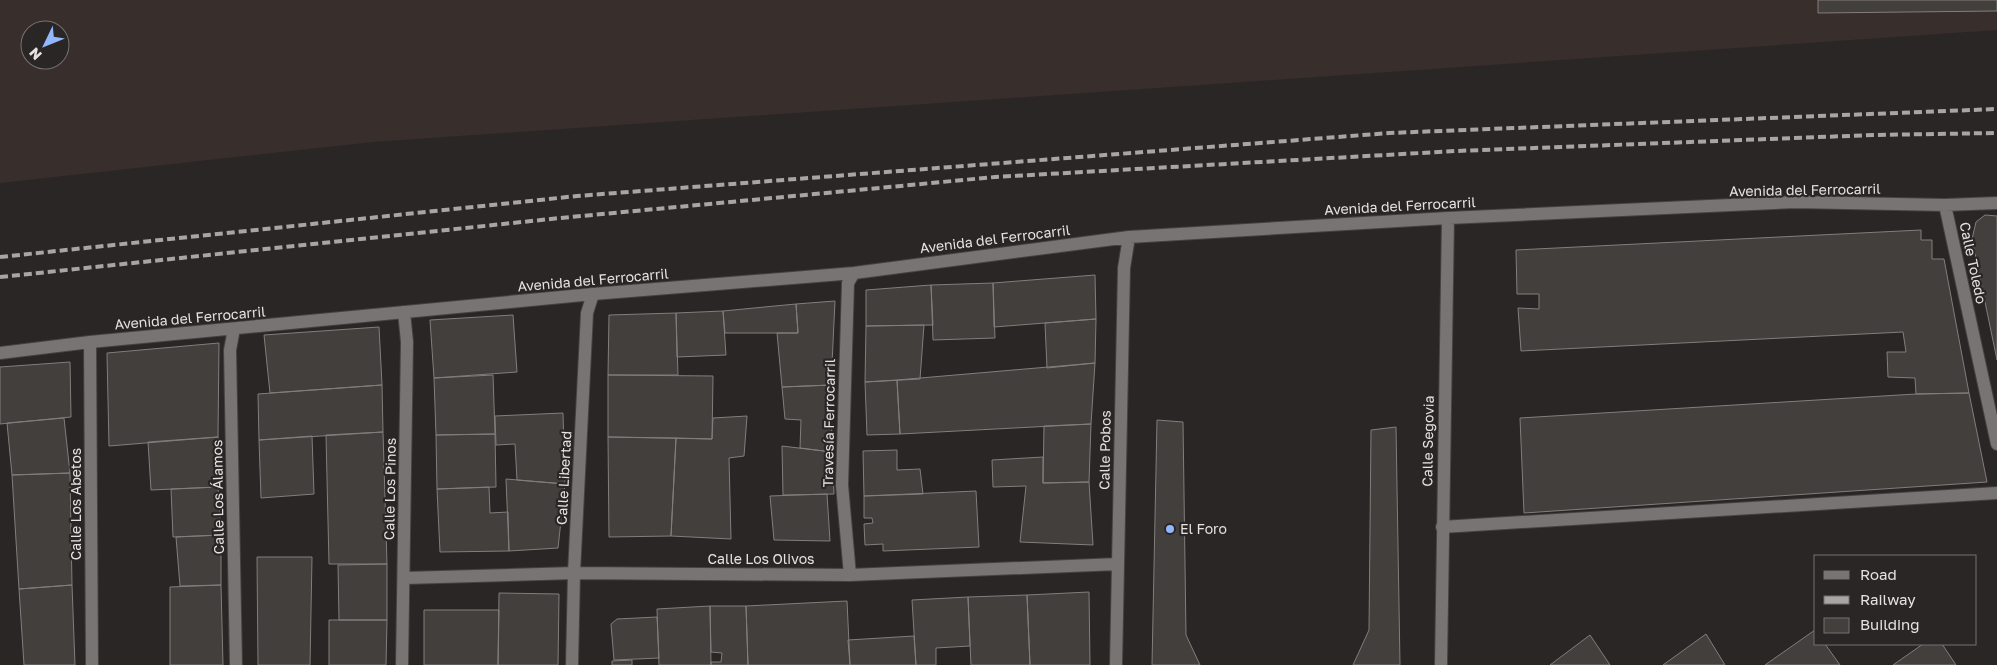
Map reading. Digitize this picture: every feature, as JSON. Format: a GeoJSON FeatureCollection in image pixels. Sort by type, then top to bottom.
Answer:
{"type":"FeatureCollection","features":[{"type":"Feature","properties":{"kind":"street","name":"Avenida del Ferrocarril"},"geometry":{"type":"LineString","coordinates":[[0,353],[90,342],[594,294],[854,273],[1129,237],[1448,218],[1795,202],[1946,205],[1997,203]]}},
{"type":"Feature","properties":{"kind":"street","name":"Calle Toledo"},"geometry":{"type":"LineString","coordinates":[[1946,205],[1997,444]]}},
{"type":"Feature","properties":{"kind":"street","name":"Calle Segovia"},"geometry":{"type":"LineString","coordinates":[[1441,665],[1448,218]]}},
{"type":"Feature","properties":{"kind":"street","name":"Calle Pobos"},"geometry":{"type":"LineString","coordinates":[[1116,665],[1124,268],[1129,237]]}},
{"type":"Feature","properties":{"kind":"street","name":"Travesía Ferrocarril"},"geometry":{"type":"LineString","coordinates":[[850,575],[842,485],[848,282],[854,273]]}},
{"type":"Feature","properties":{"kind":"street","name":"Calle Libertad"},"geometry":{"type":"LineString","coordinates":[[572,665],[574,573],[587,313],[594,294]]}},
{"type":"Feature","properties":{"kind":"street","name":"Calle Los Pinos"},"geometry":{"type":"LineString","coordinates":[[402,665],[405,578],[407,342],[404,312]]}},
{"type":"Feature","properties":{"kind":"street","name":"Calle Los Álamos"},"geometry":{"type":"LineString","coordinates":[[234,328],[230,350],[236,665]]}},
{"type":"Feature","properties":{"kind":"street","name":"Calle Los Abetos"},"geometry":{"type":"LineString","coordinates":[[90,342],[92,665]]}},
{"type":"Feature","properties":{"kind":"street"},"geometry":{"type":"LineString","coordinates":[[1442,527],[1997,493]]}},
{"type":"Feature","properties":{"kind":"street","name":"Calle Los Olivos"},"geometry":{"type":"LineString","coordinates":[[405,578],[574,573],[850,575],[1118,564]]}},
{"type":"Feature","properties":{"kind":"shaded area"},"geometry":{"type":"Polygon","coordinates":[[[0,0],[1997,0],[1997,30],[373,142],[0,183],[0,0]]]}},
{"type":"Feature","properties":{"kind":"building"},"geometry":{"type":"Polygon","coordinates":[[[1818,0],[1997,0],[1997,11],[1818,13],[1818,0]]]}},
{"type":"Feature","properties":{"kind":"building"},"geometry":{"type":"Polygon","coordinates":[[[1985,215],[1997,216],[1997,360],[1972,239],[1976,222],[1985,215]]]}},
{"type":"Feature","properties":{"kind":"building"},"geometry":{"type":"Polygon","coordinates":[[[1921,230],[1921,240],[1932,240],[1932,259],[1944,259],[1969,393],[1916,394],[1915,378],[1888,377],[1887,352],[1906,352],[1903,332],[1521,351],[1518,308],[1539,309],[1539,294],[1517,294],[1516,250],[1921,230]]]}},
{"type":"Feature","properties":{"kind":"building"},"geometry":{"type":"Polygon","coordinates":[[[1095,275],[1096,319],[994,327],[993,283],[1095,275]]]}},
{"type":"Feature","properties":{"kind":"building"},"geometry":{"type":"Polygon","coordinates":[[[993,283],[995,338],[933,340],[931,285],[993,283]]]}},
{"type":"Feature","properties":{"kind":"building"},"geometry":{"type":"Polygon","coordinates":[[[931,285],[933,325],[866,326],[866,290],[931,285]]]}},
{"type":"Feature","properties":{"kind":"building"},"geometry":{"type":"Polygon","coordinates":[[[835,301],[831,385],[782,387],[777,333],[798,333],[796,304],[835,301]]]}},
{"type":"Feature","properties":{"kind":"building"},"geometry":{"type":"Polygon","coordinates":[[[796,304],[798,333],[725,333],[723,311],[796,304]]]}},
{"type":"Feature","properties":{"kind":"building"},"geometry":{"type":"Polygon","coordinates":[[[723,311],[726,355],[677,357],[676,313],[723,311]]]}},
{"type":"Feature","properties":{"kind":"building"},"geometry":{"type":"Polygon","coordinates":[[[676,313],[678,375],[608,375],[609,315],[676,313]]]}},
{"type":"Feature","properties":{"kind":"building"},"geometry":{"type":"Polygon","coordinates":[[[513,315],[517,372],[434,378],[430,320],[513,315]]]}},
{"type":"Feature","properties":{"kind":"building"},"geometry":{"type":"Polygon","coordinates":[[[1096,319],[1095,363],[1047,368],[1045,323],[1096,319]]]}},
{"type":"Feature","properties":{"kind":"building"},"geometry":{"type":"Polygon","coordinates":[[[924,325],[920,379],[865,382],[866,326],[924,325]]]}},
{"type":"Feature","properties":{"kind":"building"},"geometry":{"type":"Polygon","coordinates":[[[379,327],[382,385],[270,393],[264,335],[379,327]]]}},
{"type":"Feature","properties":{"kind":"building"},"geometry":{"type":"Polygon","coordinates":[[[219,343],[218,437],[109,446],[107,353],[219,343]]]}},
{"type":"Feature","properties":{"kind":"building"},"geometry":{"type":"Polygon","coordinates":[[[70,362],[71,417],[0,424],[0,367],[70,362]]]}},
{"type":"Feature","properties":{"kind":"building"},"geometry":{"type":"Polygon","coordinates":[[[1095,363],[1091,424],[900,434],[897,380],[1095,363]]]}},
{"type":"Feature","properties":{"kind":"building"},"geometry":{"type":"Polygon","coordinates":[[[493,375],[495,434],[436,435],[434,378],[493,375]]]}},
{"type":"Feature","properties":{"kind":"building"},"geometry":{"type":"Polygon","coordinates":[[[608,375],[713,376],[712,439],[608,437],[608,375]]]}},
{"type":"Feature","properties":{"kind":"building"},"geometry":{"type":"Polygon","coordinates":[[[897,380],[900,434],[867,435],[865,382],[897,380]]]}},
{"type":"Feature","properties":{"kind":"building"},"geometry":{"type":"Polygon","coordinates":[[[382,385],[383,432],[259,440],[258,394],[382,385]]]}},
{"type":"Feature","properties":{"kind":"building"},"geometry":{"type":"Polygon","coordinates":[[[831,385],[832,452],[800,448],[801,420],[785,419],[782,387],[831,385]]]}},
{"type":"Feature","properties":{"kind":"building"},"geometry":{"type":"Polygon","coordinates":[[[1969,393],[1987,482],[1524,513],[1520,418],[1916,394],[1969,393]]]}},
{"type":"Feature","properties":{"kind":"building"},"geometry":{"type":"Polygon","coordinates":[[[563,413],[565,484],[517,480],[515,444],[496,445],[495,416],[563,413]]]}},
{"type":"Feature","properties":{"kind":"building"},"geometry":{"type":"Polygon","coordinates":[[[747,416],[744,456],[729,458],[731,539],[671,536],[676,438],[712,439],[713,418],[747,416]]]}},
{"type":"Feature","properties":{"kind":"building"},"geometry":{"type":"Polygon","coordinates":[[[64,418],[70,473],[12,475],[7,423],[64,418]]]}},
{"type":"Feature","properties":{"kind":"building","name":"El Foro"},"geometry":{"type":"Polygon","coordinates":[[[1157,420],[1183,422],[1186,635],[1200,665],[1152,665],[1157,420]]]}},
{"type":"Feature","properties":{"kind":"building"},"geometry":{"type":"Polygon","coordinates":[[[1091,424],[1089,482],[1043,483],[1044,426],[1091,424]]]}},
{"type":"Feature","properties":{"kind":"building"},"geometry":{"type":"Polygon","coordinates":[[[1396,427],[1400,665],[1353,665],[1369,630],[1371,430],[1396,427]]]}},
{"type":"Feature","properties":{"kind":"building"},"geometry":{"type":"Polygon","coordinates":[[[383,432],[387,564],[329,564],[326,435],[383,432]]]}},
{"type":"Feature","properties":{"kind":"building"},"geometry":{"type":"Polygon","coordinates":[[[495,434],[496,487],[437,489],[436,435],[495,434]]]}},
{"type":"Feature","properties":{"kind":"building"},"geometry":{"type":"Polygon","coordinates":[[[312,436],[314,494],[261,498],[259,440],[312,436]]]}},
{"type":"Feature","properties":{"kind":"building"},"geometry":{"type":"Polygon","coordinates":[[[218,437],[218,487],[151,490],[148,442],[218,437]]]}},
{"type":"Feature","properties":{"kind":"building"},"geometry":{"type":"Polygon","coordinates":[[[608,437],[676,438],[671,536],[609,537],[608,437]]]}},
{"type":"Feature","properties":{"kind":"building"},"geometry":{"type":"Polygon","coordinates":[[[782,446],[832,452],[834,494],[783,495],[782,446]]]}},
{"type":"Feature","properties":{"kind":"building"},"geometry":{"type":"Polygon","coordinates":[[[897,450],[897,470],[920,469],[923,494],[864,496],[863,451],[897,450]]]}},
{"type":"Feature","properties":{"kind":"building"},"geometry":{"type":"Polygon","coordinates":[[[1043,457],[1043,483],[1089,482],[1093,545],[1020,542],[1026,486],[993,487],[992,460],[1043,457]]]}},
{"type":"Feature","properties":{"kind":"building"},"geometry":{"type":"Polygon","coordinates":[[[70,473],[72,585],[19,589],[12,475],[70,473]]]}},
{"type":"Feature","properties":{"kind":"building"},"geometry":{"type":"Polygon","coordinates":[[[506,479],[565,484],[558,548],[509,551],[506,479]]]}},
{"type":"Feature","properties":{"kind":"building"},"geometry":{"type":"Polygon","coordinates":[[[218,487],[221,535],[173,537],[171,489],[218,487]]]}},
{"type":"Feature","properties":{"kind":"building"},"geometry":{"type":"Polygon","coordinates":[[[489,487],[490,513],[508,512],[509,551],[440,552],[437,489],[489,487]]]}},
{"type":"Feature","properties":{"kind":"building"},"geometry":{"type":"Polygon","coordinates":[[[976,491],[979,547],[883,551],[883,544],[865,545],[864,524],[873,523],[872,518],[864,518],[864,496],[976,491]]]}},
{"type":"Feature","properties":{"kind":"building"},"geometry":{"type":"Polygon","coordinates":[[[827,494],[830,541],[774,540],[770,496],[827,494]]]}},
{"type":"Feature","properties":{"kind":"building"},"geometry":{"type":"Polygon","coordinates":[[[221,535],[221,585],[180,586],[176,537],[221,535]]]}},
{"type":"Feature","properties":{"kind":"building"},"geometry":{"type":"Polygon","coordinates":[[[257,557],[312,557],[310,665],[258,665],[257,557]]]}},
{"type":"Feature","properties":{"kind":"building"},"geometry":{"type":"Polygon","coordinates":[[[387,564],[387,620],[339,620],[338,565],[387,564]]]}},
{"type":"Feature","properties":{"kind":"building"},"geometry":{"type":"Polygon","coordinates":[[[72,585],[75,665],[24,665],[19,589],[72,585]]]}},
{"type":"Feature","properties":{"kind":"building"},"geometry":{"type":"Polygon","coordinates":[[[221,585],[223,665],[170,665],[170,587],[221,585]]]}},
{"type":"Feature","properties":{"kind":"building"},"geometry":{"type":"Polygon","coordinates":[[[1089,592],[1090,665],[1030,665],[1027,595],[1089,592]]]}},
{"type":"Feature","properties":{"kind":"building"},"geometry":{"type":"Polygon","coordinates":[[[499,593],[559,594],[558,665],[498,665],[499,593]]]}},
{"type":"Feature","properties":{"kind":"building"},"geometry":{"type":"Polygon","coordinates":[[[1027,595],[1030,665],[971,665],[968,597],[1027,595]]]}},
{"type":"Feature","properties":{"kind":"building"},"geometry":{"type":"Polygon","coordinates":[[[968,597],[970,646],[936,648],[936,665],[916,665],[912,600],[968,597]]]}},
{"type":"Feature","properties":{"kind":"building"},"geometry":{"type":"Polygon","coordinates":[[[847,601],[850,665],[748,665],[746,606],[847,601]]]}},
{"type":"Feature","properties":{"kind":"building"},"geometry":{"type":"Polygon","coordinates":[[[710,606],[746,606],[748,665],[711,665],[711,662],[721,662],[722,653],[711,652],[710,606]]]}},
{"type":"Feature","properties":{"kind":"building"},"geometry":{"type":"Polygon","coordinates":[[[710,606],[711,665],[659,665],[657,609],[710,606]]]}},
{"type":"Feature","properties":{"kind":"building"},"geometry":{"type":"Polygon","coordinates":[[[424,610],[499,610],[498,665],[424,665],[424,610]]]}},
{"type":"Feature","properties":{"kind":"building"},"geometry":{"type":"Polygon","coordinates":[[[657,617],[659,658],[614,660],[611,624],[617,619],[657,617]]]}},
{"type":"Feature","properties":{"kind":"building"},"geometry":{"type":"Polygon","coordinates":[[[329,620],[387,620],[386,665],[329,665],[329,620]]]}},
{"type":"Feature","properties":{"kind":"building"},"geometry":{"type":"Polygon","coordinates":[[[1814,631],[1814,645],[1826,645],[1840,665],[1765,665],[1814,631]]]}},
{"type":"Feature","properties":{"kind":"building"},"geometry":{"type":"Polygon","coordinates":[[[1706,634],[1725,665],[1663,665],[1706,634]]]}},
{"type":"Feature","properties":{"kind":"building"},"geometry":{"type":"Polygon","coordinates":[[[1590,635],[1610,665],[1550,665],[1590,635]]]}},
{"type":"Feature","properties":{"kind":"building"},"geometry":{"type":"Polygon","coordinates":[[[914,636],[916,665],[850,665],[848,640],[914,636]]]}},
{"type":"Feature","properties":{"kind":"building"},"geometry":{"type":"Polygon","coordinates":[[[1922,645],[1943,645],[1956,665],[1893,665],[1922,645]]]}},
{"type":"Feature","properties":{"kind":"building"},"geometry":{"type":"Polygon","coordinates":[[[632,660],[632,665],[612,665],[612,661],[632,660]]]}},
{"type":"Feature","properties":{"kind":"railway"},"geometry":{"type":"LineString","coordinates":[[0,257],[577,196],[1389,133],[1997,109]]}},
{"type":"Feature","properties":{"kind":"railway"},"geometry":{"type":"LineString","coordinates":[[0,277],[560,218],[995,177],[1456,151],[1873,135],[1997,133]]}},
{"type":"Feature","properties":{"kind":"place","name":"El Foro"},"geometry":{"type":"Point","coordinates":[1170,529]}}]}
